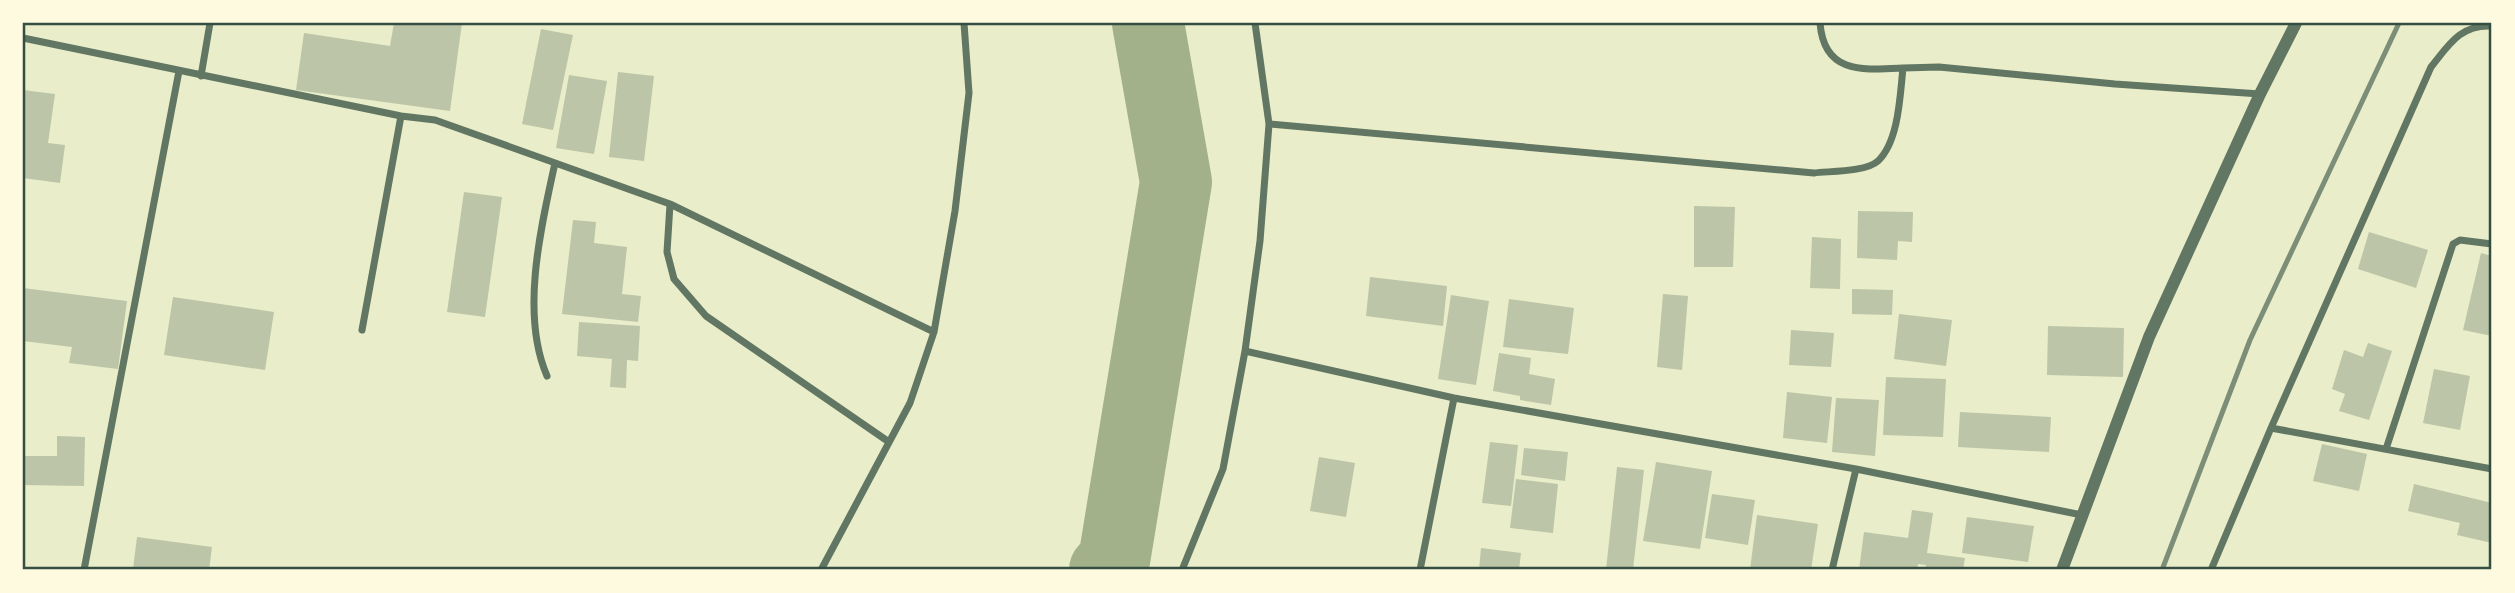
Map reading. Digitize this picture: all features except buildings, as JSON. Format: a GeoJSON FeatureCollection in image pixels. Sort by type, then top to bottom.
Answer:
{"type":"FeatureCollection","features":[{"type":"Feature","properties":{"kind":"street"},"geometry":{"type":"LineString","coordinates":[[201,76],[209,23]]}},
{"type":"Feature","properties":{"kind":"street"},"geometry":{"type":"LineString","coordinates":[[821,570],[910,403],[934,331],[955,211],[969,93],[964,23]]}},
{"type":"Feature","properties":{"kind":"street"},"geometry":{"type":"LineString","coordinates":[[1182,570],[1223,470],[1245,351],[1260,241],[1269,124],[1255,23]]}},
{"type":"Feature","properties":{"kind":"street"},"geometry":{"type":"LineString","coordinates":[[1820,23],[1821,41],[1829,56],[1860,70],[1939,67],[2115,84],[2260,94]]}},
{"type":"Feature","properties":{"kind":"street"},"geometry":{"type":"LineString","coordinates":[[2062,570],[2149,337],[2260,94],[2296,23]]}},
{"type":"Feature","properties":{"kind":"street"},"geometry":{"type":"LineString","coordinates":[[2211,570],[2431,67],[2459,33],[2492,26]]}},
{"type":"Feature","properties":{"kind":"street"},"geometry":{"type":"LineString","coordinates":[[23,38],[401,116],[435,120],[670,204],[934,331]]}},
{"type":"Feature","properties":{"kind":"street"},"geometry":{"type":"LineString","coordinates":[[1269,124],[1814,173],[1850,170],[1877,162],[1890,142],[1899,107],[1903,68]]}},
{"type":"Feature","properties":{"kind":"street"},"geometry":{"type":"LineString","coordinates":[[84,570],[179,71]]}},
{"type":"Feature","properties":{"kind":"street"},"geometry":{"type":"LineString","coordinates":[[362,330],[401,116]]}},
{"type":"Feature","properties":{"kind":"street"},"geometry":{"type":"LineString","coordinates":[[547,376],[537,348],[535,282],[540,231],[555,163]]}},
{"type":"Feature","properties":{"kind":"street"},"geometry":{"type":"LineString","coordinates":[[670,204],[667,252],[674,279],[706,316],[889,442]]}},
{"type":"Feature","properties":{"kind":"street"},"geometry":{"type":"LineString","coordinates":[[2386,449],[2453,244],[2460,240],[2492,244]]}},
{"type":"Feature","properties":{"kind":"street"},"geometry":{"type":"LineString","coordinates":[[1245,351],[1454,398],[1856,469],[2082,515]]}},
{"type":"Feature","properties":{"kind":"street"},"geometry":{"type":"LineString","coordinates":[[1420,570],[1454,398]]}},
{"type":"Feature","properties":{"kind":"street"},"geometry":{"type":"LineString","coordinates":[[2271,428],[2492,469]]}},
{"type":"Feature","properties":{"kind":"street"},"geometry":{"type":"LineString","coordinates":[[1832,570],[1856,469]]}},
{"type":"Feature","properties":{"kind":"waterway"},"geometry":{"type":"LineString","coordinates":[[1105,570],[1114,561],[1176,182],[1148,23]]}},
{"type":"Feature","properties":{"kind":"railway"},"geometry":{"type":"LineString","coordinates":[[2162,570],[2250,340],[2399,23]]}}]}
